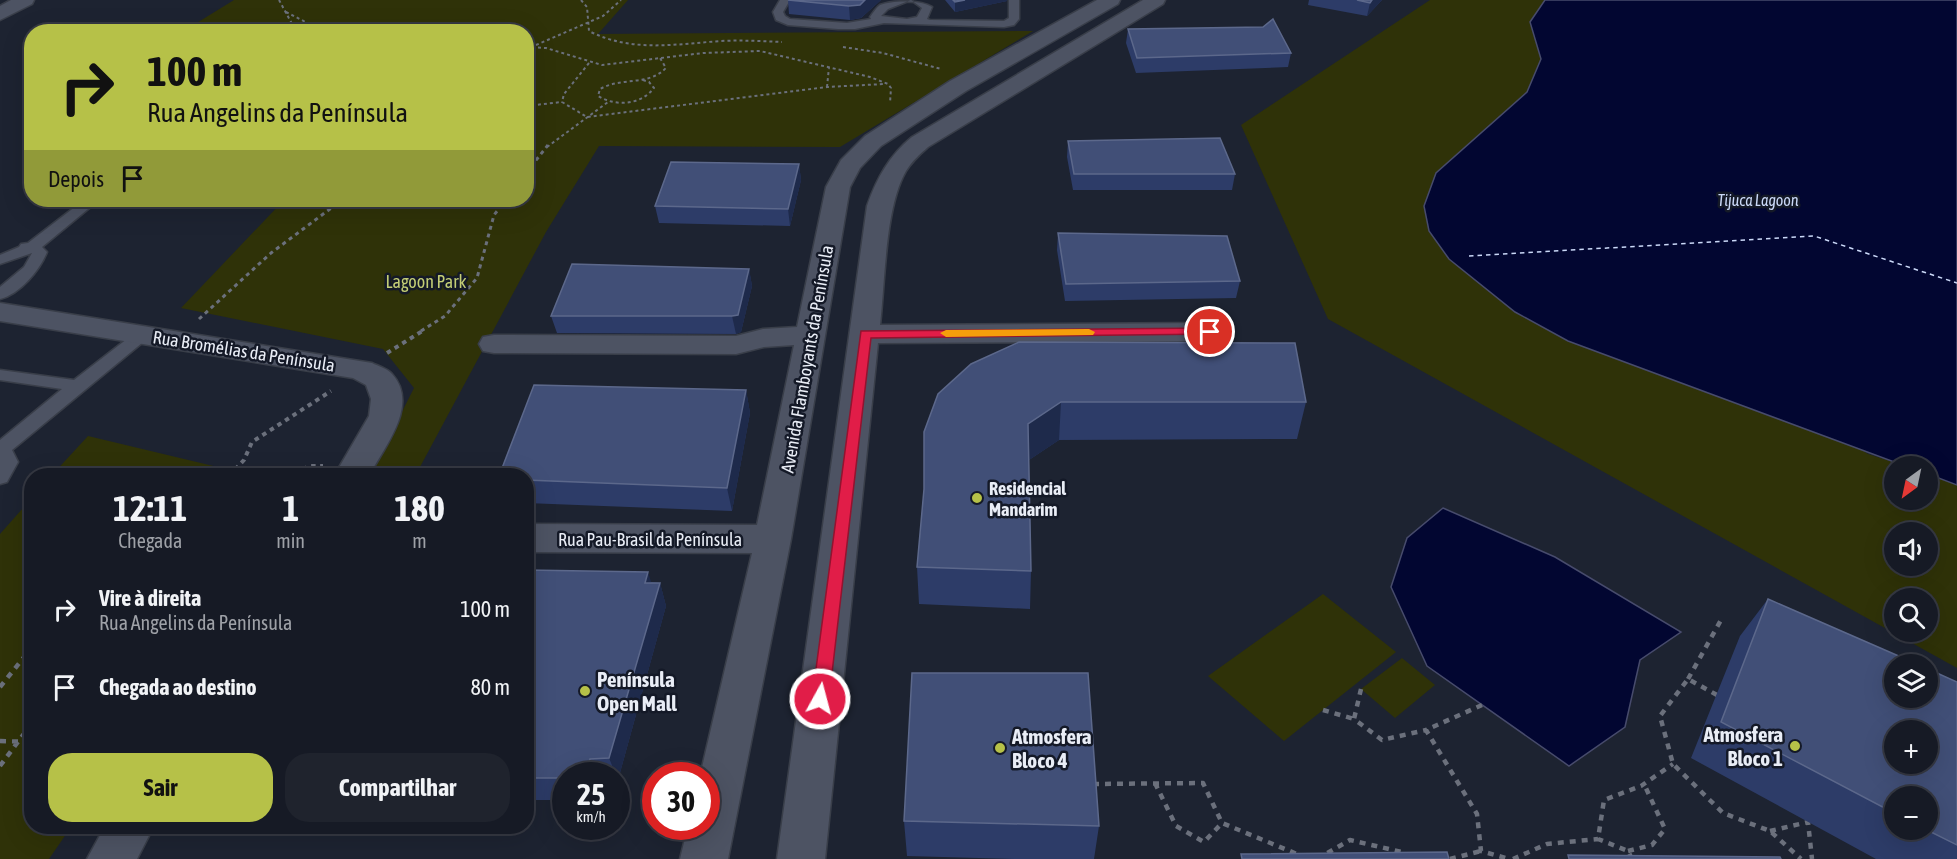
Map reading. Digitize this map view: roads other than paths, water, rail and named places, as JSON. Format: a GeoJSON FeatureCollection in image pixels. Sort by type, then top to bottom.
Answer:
{"type":"FeatureCollection","features":[{"type":"Feature","properties":{"kind":"street"},"geometry":{"type":"LineString","coordinates":[[0,14],[25,0]]}},
{"type":"Feature","properties":{"kind":"street","name":"Avenida Flamboyants da Península"},"geometry":{"type":"LineString","coordinates":[[704,859],[773,539],[838,187],[850,165],[868,146],[970,79],[1111,0]]}},
{"type":"Feature","properties":{"kind":"street"},"geometry":{"type":"LineString","coordinates":[[801,859],[880,206],[890,176],[906,154],[920,142],[1156,0]]}},
{"type":"Feature","properties":{"kind":"street"},"geometry":{"type":"LineString","coordinates":[[920,111],[950,111],[961,118]]}},
{"type":"Feature","properties":{"kind":"street","name":"Rua Bromélias da Península"},"geometry":{"type":"LineString","coordinates":[[0,312],[361,370],[380,379],[387,399],[385,417],[356,468]]}},
{"type":"Feature","properties":{"kind":"street"},"geometry":{"type":"LineString","coordinates":[[865,334],[1210,332]]}},
{"type":"Feature","properties":{"kind":"street"},"geometry":{"type":"LineString","coordinates":[[494,344],[736,345],[759,352],[809,346]]}},
{"type":"Feature","properties":{"kind":"street","name":"Rua Pau-Brasil da Península"},"geometry":{"type":"LineString","coordinates":[[534,538],[773,539]]}},
{"type":"Feature","properties":{"kind":"street"},"geometry":{"type":"LineString","coordinates":[[111,859],[126,834]]}},
{"type":"Feature","properties":{"kind":"lane"},"geometry":{"type":"LineString","coordinates":[[785,0],[778,12],[780,18],[788,22],[856,26],[880,20],[908,22],[917,20],[930,23],[1010,23],[1014,19],[1014,0]]}},
{"type":"Feature","properties":{"kind":"lane"},"geometry":{"type":"LineString","coordinates":[[880,20],[875,17],[884,7],[906,0]]}},
{"type":"Feature","properties":{"kind":"lane"},"geometry":{"type":"LineString","coordinates":[[916,0],[927,7],[927,11],[917,20]]}},
{"type":"Feature","properties":{"kind":"lane"},"geometry":{"type":"LineString","coordinates":[[0,260],[32,247],[83,207]]}},
{"type":"Feature","properties":{"kind":"lane"},"geometry":{"type":"LineString","coordinates":[[0,247],[32,247],[40,252],[37,262],[22,278],[0,294]]}},
{"type":"Feature","properties":{"kind":"lane"},"geometry":{"type":"LineString","coordinates":[[0,477],[9,462],[7,455],[0,452],[77,386],[142,335]]}},
{"type":"Feature","properties":{"kind":"lane"},"geometry":{"type":"LineString","coordinates":[[0,375],[77,386]]}},
{"type":"Feature","properties":{"kind":"water","name":"Tijuca Lagoon"},"geometry":{"type":"Polygon","coordinates":[[[1545,0],[1957,0],[1957,485],[1938,478],[1938,456],[1884,456],[1884,458],[1568,341],[1515,312],[1449,259],[1429,231],[1424,206],[1436,173],[1527,92],[1541,59],[1530,22],[1545,0]]]}},
{"type":"Feature","properties":{"kind":"water"},"geometry":{"type":"Polygon","coordinates":[[[1443,508],[1555,557],[1681,632],[1640,660],[1625,727],[1569,766],[1427,666],[1391,587],[1407,538],[1443,508]]]}},
{"type":"Feature","properties":{"kind":"place","name":"Residencial Mandarim"},"geometry":{"type":"Point","coordinates":[977,498]}},
{"type":"Feature","properties":{"kind":"place","name":"Península Open Mall"},"geometry":{"type":"Point","coordinates":[585,691]}},
{"type":"Feature","properties":{"kind":"place","name":"Atmosfera Bloco 1"},"geometry":{"type":"Point","coordinates":[1795,746]}},
{"type":"Feature","properties":{"kind":"place","name":"Atmosfera Bloco 4"},"geometry":{"type":"Point","coordinates":[1000,748]}},
{"type":"Feature","properties":{"kind":"park label","name":"Lagoon Park"},"geometry":{"type":"Point","coordinates":[426,281]}}]}
